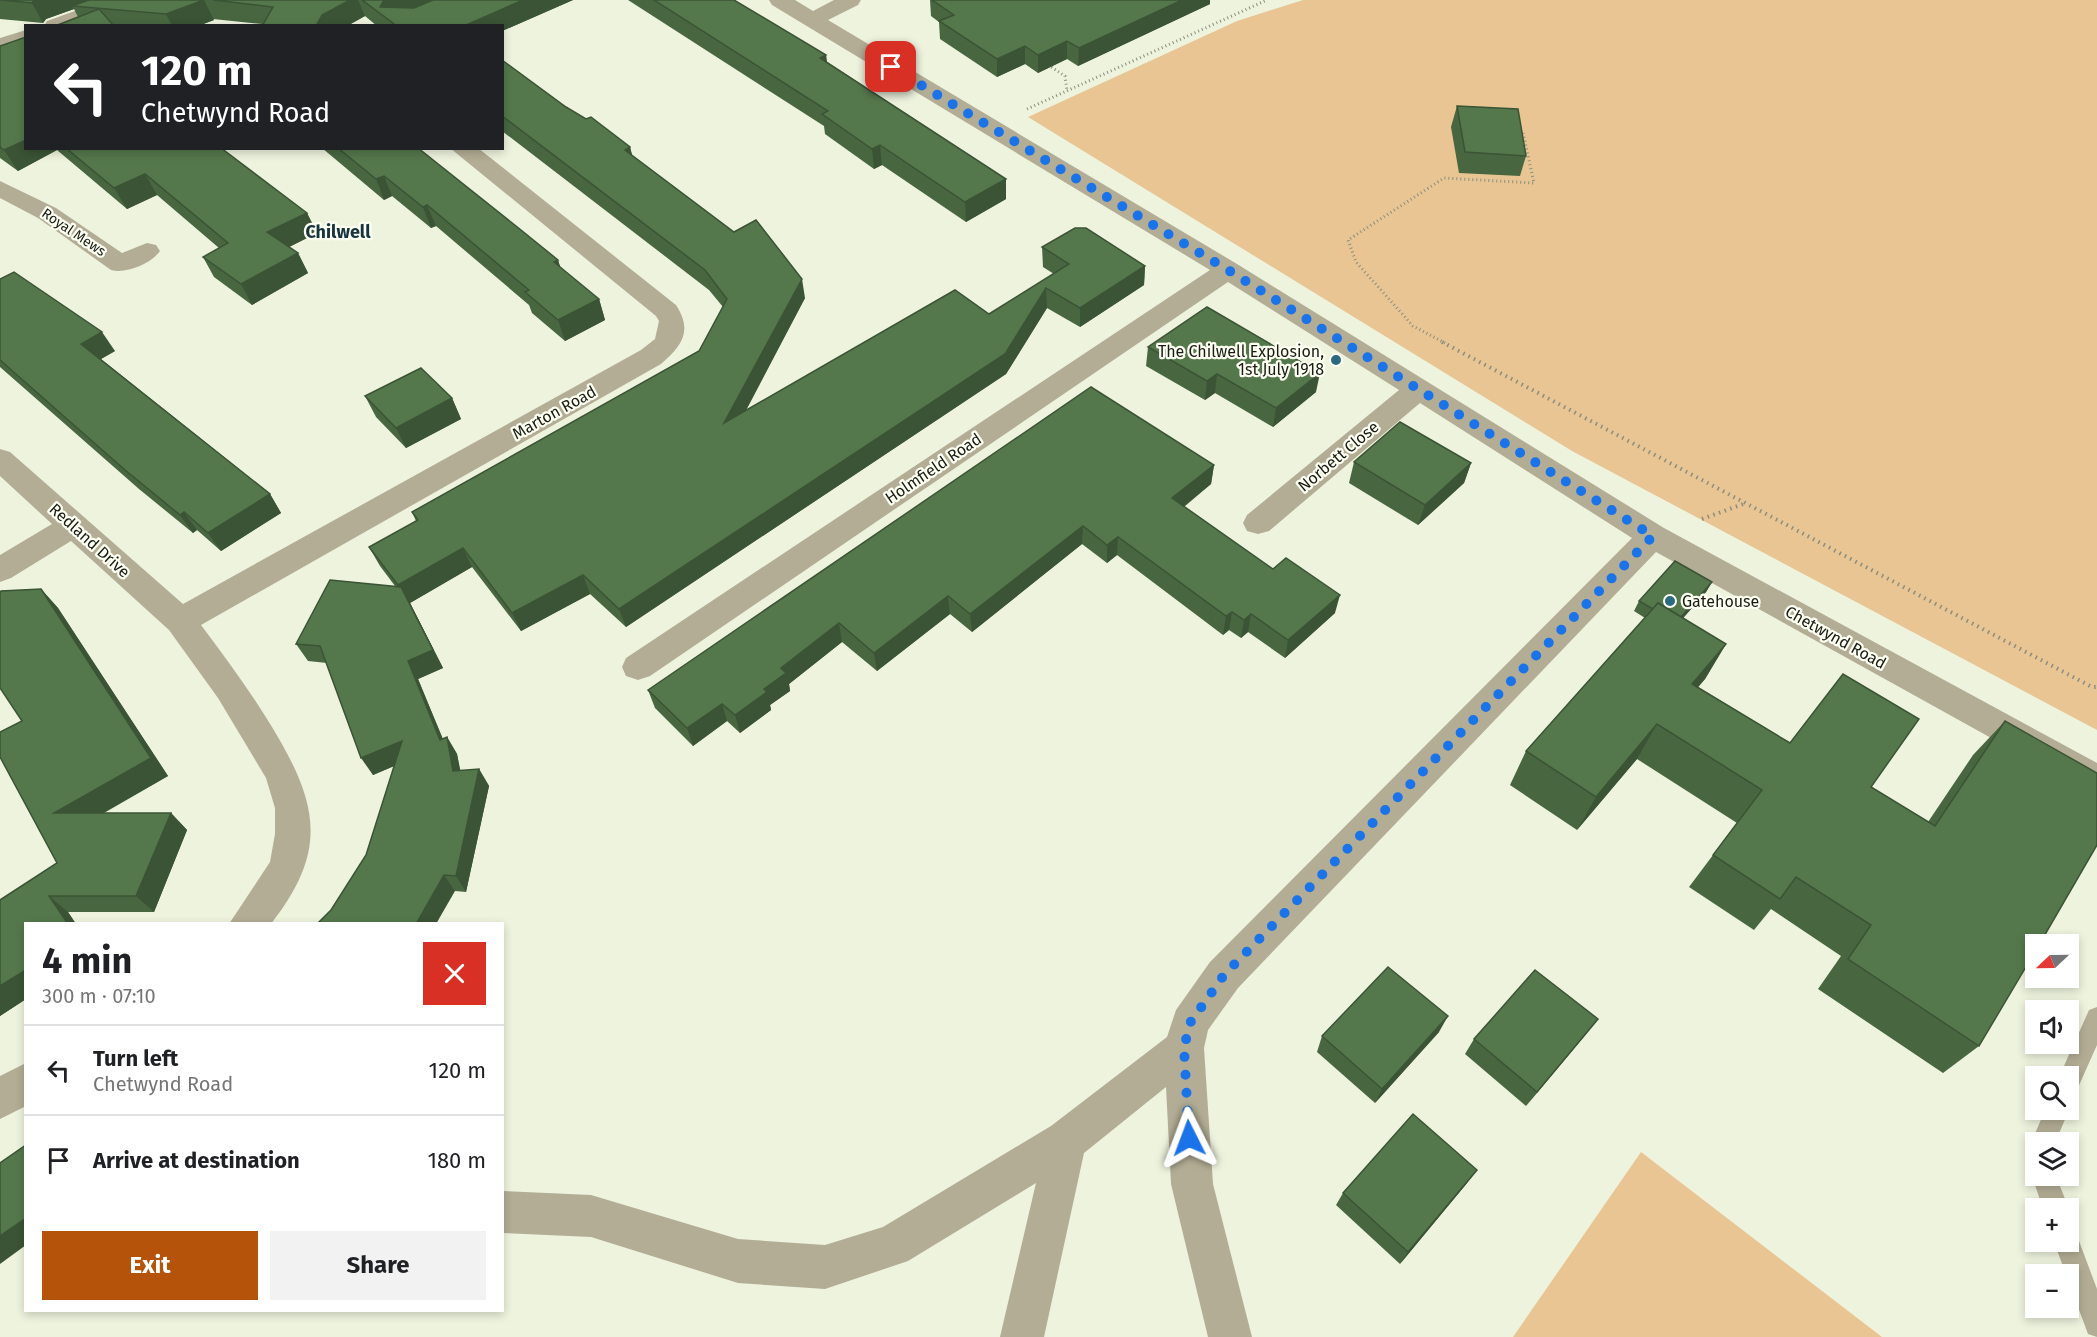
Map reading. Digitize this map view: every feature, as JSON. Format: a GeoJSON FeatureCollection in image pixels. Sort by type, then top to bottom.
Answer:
{"type":"FeatureCollection","features":[{"type":"Feature","properties":{"kind":"street"},"geometry":{"type":"LineString","coordinates":[[60,24],[125,0]]}},
{"type":"Feature","properties":{"kind":"street","name":"Chetwynd Road"},"geometry":{"type":"LineString","coordinates":[[780,0],[1228,270],[1653,536],[2097,780]]}},
{"type":"Feature","properties":{"kind":"street"},"geometry":{"type":"LineString","coordinates":[[813,19],[850,0]]}},
{"type":"Feature","properties":{"kind":"street"},"geometry":{"type":"LineString","coordinates":[[0,46],[24,37]]}},
{"type":"Feature","properties":{"kind":"street","name":"Marton Road"},"geometry":{"type":"LineString","coordinates":[[180,621],[651,357],[668,343],[672,321],[666,311],[465,150]]}},
{"type":"Feature","properties":{"kind":"street","name":"Royal Mews"},"geometry":{"type":"LineString","coordinates":[[0,188],[47,213],[120,264],[147,251]]}},
{"type":"Feature","properties":{"kind":"street","name":"Holmfield Road"},"geometry":{"type":"LineString","coordinates":[[638,667],[1228,270]]}},
{"type":"Feature","properties":{"kind":"street","name":"Norbett Close"},"geometry":{"type":"LineString","coordinates":[[1257,523],[1419,389]]}},
{"type":"Feature","properties":{"kind":"street","name":"Redland Drive"},"geometry":{"type":"LineString","coordinates":[[0,459],[180,621],[230,687],[282,774],[293,808],[293,834],[288,864],[272,894],[250,922]]}},
{"type":"Feature","properties":{"kind":"street"},"geometry":{"type":"LineString","coordinates":[[0,570],[74,525]]}},
{"type":"Feature","properties":{"kind":"street"},"geometry":{"type":"LineString","coordinates":[[1230,1337],[1192,1184],[1184,1048],[1190,1023],[1224,975],[1653,536]]}},
{"type":"Feature","properties":{"kind":"street"},"geometry":{"type":"LineString","coordinates":[[504,1212],[591,1216],[738,1261],[825,1267],[893,1246],[1066,1141],[1184,1048]]}},
{"type":"Feature","properties":{"kind":"street"},"geometry":{"type":"LineString","coordinates":[[0,1099],[24,1083]]}},
{"type":"Feature","properties":{"kind":"street"},"geometry":{"type":"LineString","coordinates":[[1022,1337],[1066,1141]]}},
{"type":"Feature","properties":{"kind":"lane"},"geometry":{"type":"LineString","coordinates":[[2076,1066],[2097,1018]]}},
{"type":"Feature","properties":{"kind":"lane"},"geometry":{"type":"LineString","coordinates":[[2071,1252],[2093,1301],[2097,1325]]}},
{"type":"Feature","properties":{"kind":"path"},"geometry":{"type":"LineString","coordinates":[[989,126],[1265,0]]}},
{"type":"Feature","properties":{"kind":"path"},"geometry":{"type":"LineString","coordinates":[[1047,64],[1065,76],[1067,91]]}},
{"type":"Feature","properties":{"kind":"path"},"geometry":{"type":"LineString","coordinates":[[1523,132],[1534,183],[1444,178],[1348,240],[1356,262],[1413,326],[2092,687],[2097,687]]}},
{"type":"Feature","properties":{"kind":"shaded area"},"geometry":{"type":"Polygon","coordinates":[[[1303,0],[2097,0],[2097,730],[1572,451],[1028,117],[1237,21],[1303,0]]]}},
{"type":"Feature","properties":{"kind":"shaded area"},"geometry":{"type":"Polygon","coordinates":[[[1641,1152],[1882,1337],[1513,1337],[1641,1152]]]}},
{"type":"Feature","properties":{"kind":"building"},"geometry":{"type":"Polygon","coordinates":[[[0,0],[34,0],[32,3],[0,0]]]}},
{"type":"Feature","properties":{"kind":"building"},"geometry":{"type":"Polygon","coordinates":[[[89,0],[204,0],[166,14],[72,6],[89,0]]]}},
{"type":"Feature","properties":{"kind":"building"},"geometry":{"type":"Polygon","coordinates":[[[213,0],[350,0],[322,15],[317,24],[263,24],[273,7],[213,0]]]}},
{"type":"Feature","properties":{"kind":"building"},"geometry":{"type":"Polygon","coordinates":[[[362,0],[384,0],[380,7],[414,8],[433,0],[523,0],[469,24],[394,24],[362,0]]]}},
{"type":"Feature","properties":{"kind":"building"},"geometry":{"type":"Polygon","coordinates":[[[654,0],[734,0],[826,55],[820,58],[1006,179],[965,202],[880,145],[872,149],[822,114],[828,111],[654,0]]]}},
{"type":"Feature","properties":{"kind":"building"},"geometry":{"type":"Polygon","coordinates":[[[932,0],[1182,0],[1079,48],[1067,41],[1038,55],[1025,46],[997,59],[939,21],[954,15],[932,0]]]}},
{"type":"Feature","properties":{"kind":"building"},"geometry":{"type":"Polygon","coordinates":[[[99,9],[112,24],[60,24],[99,9]]]}},
{"type":"Feature","properties":{"kind":"building"},"geometry":{"type":"Polygon","coordinates":[[[24,38],[24,141],[4,150],[0,147],[0,46],[24,38]]]}},
{"type":"Feature","properties":{"kind":"building"},"geometry":{"type":"Polygon","coordinates":[[[504,61],[566,107],[586,119],[591,117],[630,147],[625,150],[734,232],[756,220],[802,279],[724,423],[955,290],[989,314],[1069,264],[1042,247],[1075,228],[1086,228],[1145,266],[1080,308],[1046,288],[1005,354],[619,609],[583,575],[512,613],[463,548],[398,585],[369,547],[418,520],[412,512],[699,351],[727,299],[705,270],[504,118],[504,61]]]}},
{"type":"Feature","properties":{"kind":"building"},"geometry":{"type":"Polygon","coordinates":[[[1457,106],[1518,109],[1526,156],[1465,152],[1457,106]]]}},
{"type":"Feature","properties":{"kind":"building"},"geometry":{"type":"Polygon","coordinates":[[[68,150],[224,150],[307,213],[267,232],[298,253],[241,284],[203,257],[228,243],[145,174],[114,188],[68,150]]]}},
{"type":"Feature","properties":{"kind":"building"},"geometry":{"type":"Polygon","coordinates":[[[340,150],[420,150],[558,260],[554,262],[599,299],[558,320],[525,292],[529,290],[427,205],[423,207],[384,176],[376,179],[340,150]]]}},
{"type":"Feature","properties":{"kind":"building"},"geometry":{"type":"Polygon","coordinates":[[[14,272],[102,332],[81,344],[270,494],[208,533],[184,512],[180,515],[125,470],[0,360],[0,279],[14,272]]]}},
{"type":"Feature","properties":{"kind":"building"},"geometry":{"type":"Polygon","coordinates":[[[1207,307],[1320,373],[1276,408],[1217,374],[1207,381],[1148,347],[1207,307]]]}},
{"type":"Feature","properties":{"kind":"building"},"geometry":{"type":"Polygon","coordinates":[[[421,368],[452,398],[396,428],[365,396],[421,368]]]}},
{"type":"Feature","properties":{"kind":"building"},"geometry":{"type":"Polygon","coordinates":[[[1091,387],[1214,465],[1172,498],[1273,569],[1286,558],[1340,595],[1288,640],[1251,614],[1244,620],[1232,612],[1226,616],[1118,537],[1107,545],[1083,526],[970,614],[948,596],[874,653],[839,623],[781,668],[786,673],[764,689],[767,692],[735,715],[722,704],[687,728],[648,690],[1091,387]]]}},
{"type":"Feature","properties":{"kind":"building"},"geometry":{"type":"Polygon","coordinates":[[[1400,422],[1471,463],[1425,505],[1354,462],[1400,422]]]}},
{"type":"Feature","properties":{"kind":"building","name":"Gatehouse"},"geometry":{"type":"Polygon","coordinates":[[[1675,561],[1712,582],[1681,617],[1658,603],[1653,609],[1639,601],[1675,561]]]}},
{"type":"Feature","properties":{"kind":"building"},"geometry":{"type":"Polygon","coordinates":[[[330,580],[401,587],[433,650],[408,661],[440,740],[447,737],[453,771],[479,769],[456,876],[444,875],[417,922],[319,922],[331,910],[366,855],[402,741],[361,758],[320,646],[296,644],[330,580]]]}},
{"type":"Feature","properties":{"kind":"building"},"geometry":{"type":"Polygon","coordinates":[[[41,589],[151,758],[54,813],[171,813],[136,896],[49,896],[67,922],[24,922],[24,971],[0,986],[0,900],[57,863],[0,757],[0,732],[22,721],[0,688],[1,591],[41,589]]]}},
{"type":"Feature","properties":{"kind":"building"},"geometry":{"type":"Polygon","coordinates":[[[1658,603],[1726,644],[1692,684],[1790,743],[1843,674],[1919,719],[1871,787],[1935,826],[2005,721],[2097,773],[2097,845],[2045,934],[2025,934],[2025,969],[1979,1046],[1848,959],[1871,925],[1796,877],[1780,899],[1713,855],[1762,790],[1657,724],[1596,797],[1526,751],[1658,603]]]}},
{"type":"Feature","properties":{"kind":"building"},"geometry":{"type":"Polygon","coordinates":[[[1388,967],[1448,1016],[1382,1089],[1322,1036],[1388,967]]]}},
{"type":"Feature","properties":{"kind":"building"},"geometry":{"type":"Polygon","coordinates":[[[1535,970],[1598,1019],[1537,1092],[1474,1039],[1535,970]]]}},
{"type":"Feature","properties":{"kind":"building"},"geometry":{"type":"Polygon","coordinates":[[[1413,1114],[1477,1170],[1408,1252],[1343,1193],[1413,1114]]]}},
{"type":"Feature","properties":{"kind":"building"},"geometry":{"type":"Polygon","coordinates":[[[24,1146],[24,1219],[0,1236],[0,1163],[24,1146]]]}},
{"type":"Feature","properties":{"kind":"place","name":"The Chilwell Explosion, 1st July 1918"},"geometry":{"type":"Point","coordinates":[1336,360]}},
{"type":"Feature","properties":{"kind":"place","name":"Gatehouse"},"geometry":{"type":"Point","coordinates":[1670,601]}},
{"type":"Feature","properties":{"kind":"district","name":"Chilwell"},"geometry":{"type":"Point","coordinates":[338,232]}},
{"type":"Feature","properties":{"kind":"route"},"geometry":{"type":"LineString","coordinates":[[891,67],[1228,270],[1653,536],[1224,975],[1190,1023],[1184,1048],[1189,1138]]}}]}
